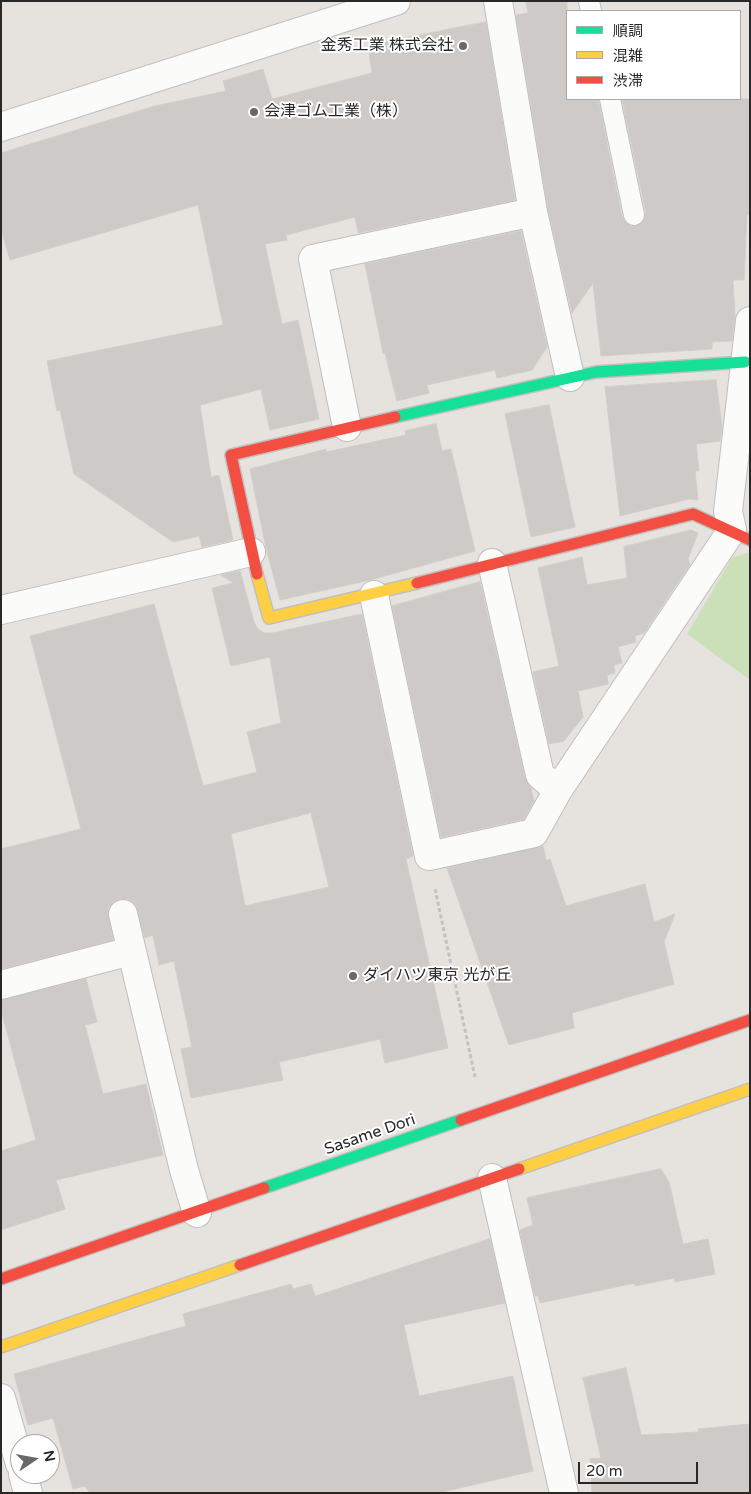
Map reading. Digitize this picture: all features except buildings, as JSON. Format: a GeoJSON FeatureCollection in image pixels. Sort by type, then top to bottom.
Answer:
{"type":"FeatureCollection","features":[{"type":"Feature","properties":{"kind":"main road"},"geometry":{"type":"LineString","coordinates":[[741,535],[693,514],[492,563],[374,595],[269,618],[251,552],[231,455],[570,376],[596,372],[746,362]]}},
{"type":"Feature","properties":{"kind":"main road","name":"Sasame Dori"},"geometry":{"type":"LineString","coordinates":[[1,1279],[197,1213],[750,1020]]}},
{"type":"Feature","properties":{"kind":"main road"},"geometry":{"type":"LineString","coordinates":[[1,1346],[750,1089]]}},
{"type":"Feature","properties":{"kind":"street"},"geometry":{"type":"LineString","coordinates":[[1,128],[396,1]]}},
{"type":"Feature","properties":{"kind":"street"},"geometry":{"type":"LineString","coordinates":[[498,1],[533,212],[570,376]]}},
{"type":"Feature","properties":{"kind":"street"},"geometry":{"type":"LineString","coordinates":[[347,427],[313,259],[533,212]]}},
{"type":"Feature","properties":{"kind":"street"},"geometry":{"type":"LineString","coordinates":[[374,595],[429,856],[534,834],[558,790],[741,535],[728,512],[750,321]]}},
{"type":"Feature","properties":{"kind":"street"},"geometry":{"type":"LineString","coordinates":[[1,610],[251,552]]}},
{"type":"Feature","properties":{"kind":"street"},"geometry":{"type":"LineString","coordinates":[[492,563],[540,775],[558,790]]}},
{"type":"Feature","properties":{"kind":"street"},"geometry":{"type":"LineString","coordinates":[[123,914],[184,1170],[197,1213]]}},
{"type":"Feature","properties":{"kind":"street"},"geometry":{"type":"LineString","coordinates":[[1,984],[131,951]]}},
{"type":"Feature","properties":{"kind":"street"},"geometry":{"type":"LineString","coordinates":[[492,1178],[564,1493]]}},
{"type":"Feature","properties":{"kind":"street"},"geometry":{"type":"LineString","coordinates":[[1,1398],[11,1434]]}},
{"type":"Feature","properties":{"kind":"lane"},"geometry":{"type":"LineString","coordinates":[[610,100],[634,215]]}},
{"type":"Feature","properties":{"kind":"path"},"geometry":{"type":"LineString","coordinates":[[429,856],[475,1077]]}},
{"type":"Feature","properties":{"kind":"green space"},"geometry":{"type":"Polygon","coordinates":[[[747,553],[750,554],[750,680],[687,634],[732,558],[747,553]]]}},
{"type":"Feature","properties":{"kind":"traffic: fast"},"geometry":{"type":"LineString","coordinates":[[395,417],[596,372],[745,362]]}},
{"type":"Feature","properties":{"kind":"traffic: fast"},"geometry":{"type":"LineString","coordinates":[[264,1188],[461,1120]]}},
{"type":"Feature","properties":{"kind":"traffic: slow"},"geometry":{"type":"LineString","coordinates":[[257,574],[269,618],[417,583]]}},
{"type":"Feature","properties":{"kind":"traffic: slow"},"geometry":{"type":"LineString","coordinates":[[519,1169],[750,1089]]}},
{"type":"Feature","properties":{"kind":"traffic: slow"},"geometry":{"type":"LineString","coordinates":[[1,1347],[240,1265]]}},
{"type":"Feature","properties":{"kind":"traffic: jam"},"geometry":{"type":"LineString","coordinates":[[257,574],[231,455],[395,417]]}},
{"type":"Feature","properties":{"kind":"traffic: jam"},"geometry":{"type":"LineString","coordinates":[[417,583],[693,514],[750,540]]}},
{"type":"Feature","properties":{"kind":"traffic: jam"},"geometry":{"type":"LineString","coordinates":[[461,1120],[750,1020]]}},
{"type":"Feature","properties":{"kind":"traffic: jam"},"geometry":{"type":"LineString","coordinates":[[240,1265],[519,1169]]}},
{"type":"Feature","properties":{"kind":"traffic: jam"},"geometry":{"type":"LineString","coordinates":[[1,1279],[264,1188]]}},
{"type":"Feature","properties":{"kind":"place","name":"金秀工業 株式会社"},"geometry":{"type":"Point","coordinates":[463,46]}},
{"type":"Feature","properties":{"kind":"place","name":"会津ゴム工業（株）"},"geometry":{"type":"Point","coordinates":[254,112]}},
{"type":"Feature","properties":{"kind":"place","name":"ダイハツ東京 光が丘"},"geometry":{"type":"Point","coordinates":[353,976]}}]}
